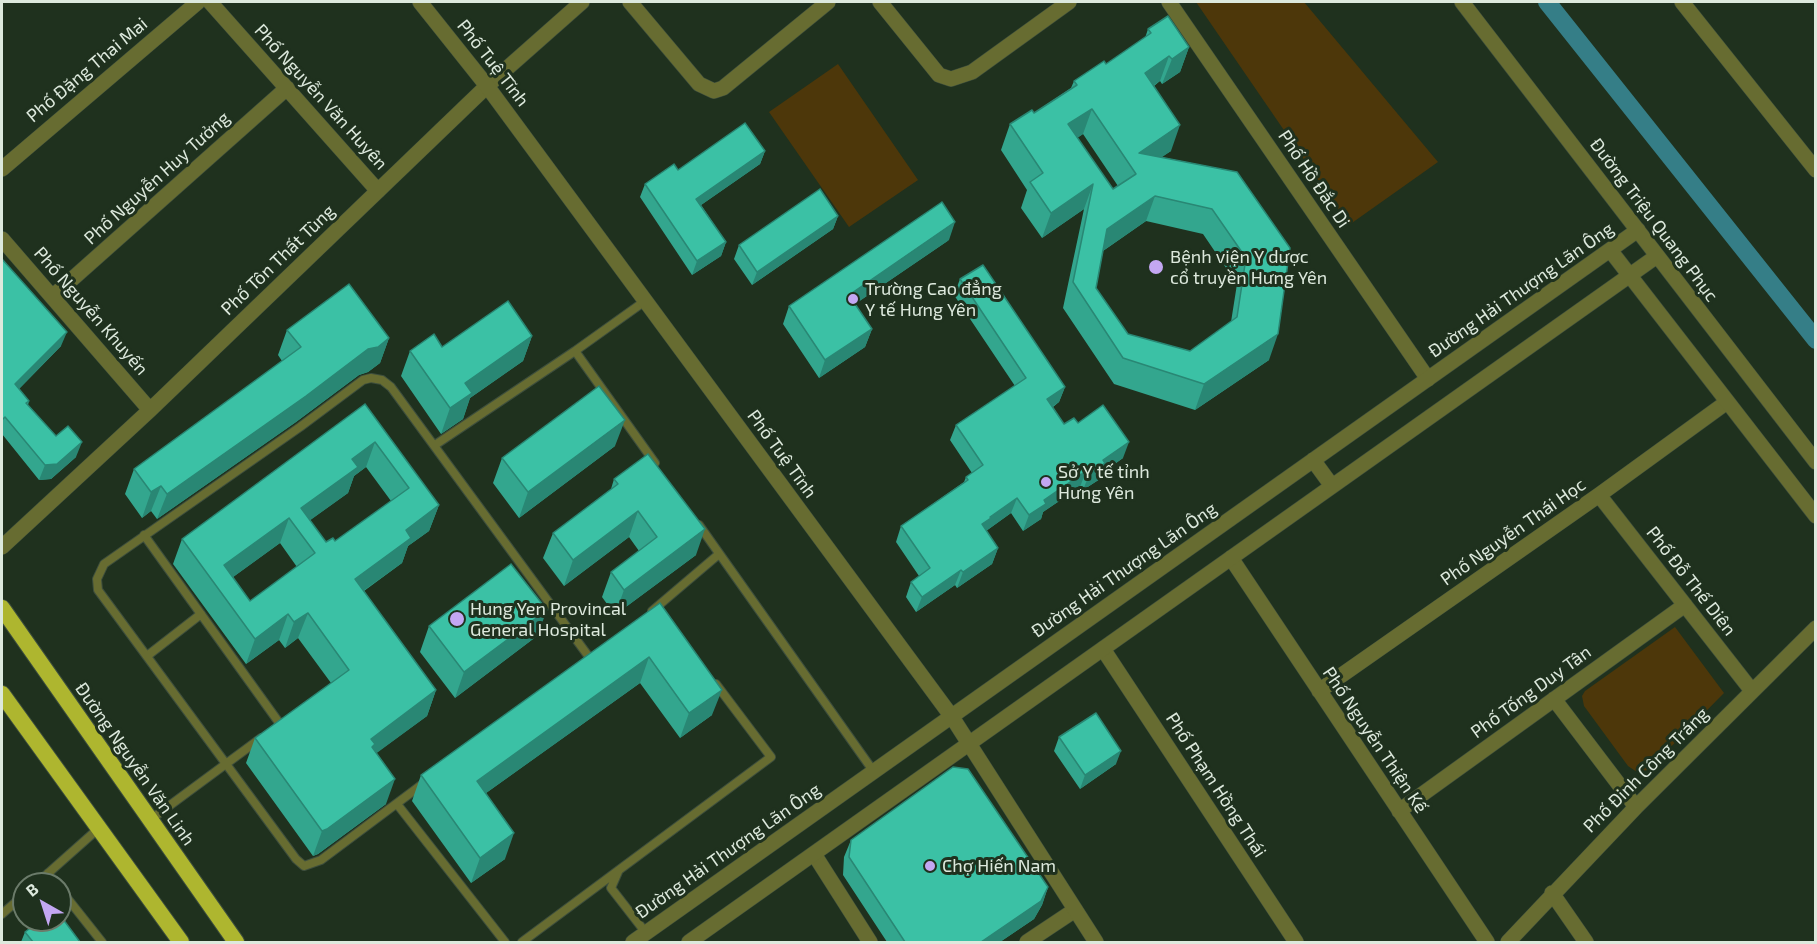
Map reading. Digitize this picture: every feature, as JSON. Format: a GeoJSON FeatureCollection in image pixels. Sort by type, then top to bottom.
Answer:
{"type":"FeatureCollection","features":[{"type":"Feature","properties":{"kind":"highway","name":"Đường Nguyễn Văn Linh"},"geometry":{"type":"LineString","coordinates":[[2,608],[236,942]]}},
{"type":"Feature","properties":{"kind":"highway"},"geometry":{"type":"LineString","coordinates":[[2,694],[181,942]]}},
{"type":"Feature","properties":{"kind":"street","name":"Phố Đặng Thai Mai"},"geometry":{"type":"LineString","coordinates":[[2,169],[198,2]]}},
{"type":"Feature","properties":{"kind":"street","name":"Phố Nguyễn Văn Huyên"},"geometry":{"type":"LineString","coordinates":[[210,2],[378,191]]}},
{"type":"Feature","properties":{"kind":"street","name":"Phố Tuệ Tĩnh"},"geometry":{"type":"LineString","coordinates":[[420,2],[487,86],[952,717],[1096,942]]}},
{"type":"Feature","properties":{"kind":"street","name":"Phố Tôn Thất Tùng"},"geometry":{"type":"LineString","coordinates":[[2,547],[150,410],[487,86],[582,2]]}},
{"type":"Feature","properties":{"kind":"street"},"geometry":{"type":"LineString","coordinates":[[630,2],[699,84],[714,91],[723,88],[828,2]]}},
{"type":"Feature","properties":{"kind":"street"},"geometry":{"type":"LineString","coordinates":[[880,2],[939,75],[951,79],[972,72],[1069,2]]}},
{"type":"Feature","properties":{"kind":"street","name":"Phố Hồ Đắc Di"},"geometry":{"type":"LineString","coordinates":[[1169,2],[1428,379]]}},
{"type":"Feature","properties":{"kind":"street","name":"Đường Triệu Quang Phục"},"geometry":{"type":"LineString","coordinates":[[1462,2],[1815,462]]}},
{"type":"Feature","properties":{"kind":"street"},"geometry":{"type":"LineString","coordinates":[[1682,2],[1815,170]]}},
{"type":"Feature","properties":{"kind":"street","name":"Phố Nguyễn Huy Tưởng"},"geometry":{"type":"LineString","coordinates":[[52,297],[287,88]]}},
{"type":"Feature","properties":{"kind":"street","name":"Đường Hải Thượng Lãn Ông"},"geometry":{"type":"LineString","coordinates":[[633,942],[649,938],[874,772],[1638,230]]}},
{"type":"Feature","properties":{"kind":"street","name":"Phố Nguyễn Khuyến"},"geometry":{"type":"LineString","coordinates":[[2,239],[150,410]]}},
{"type":"Feature","properties":{"kind":"street"},"geometry":{"type":"LineString","coordinates":[[1610,250],[1815,516]]}},
{"type":"Feature","properties":{"kind":"street"},"geometry":{"type":"LineString","coordinates":[[689,942],[1657,256]]}},
{"type":"Feature","properties":{"kind":"street","name":"Phố Nguyễn Thái Học"},"geometry":{"type":"LineString","coordinates":[[1320,692],[1727,402]]}},
{"type":"Feature","properties":{"kind":"street"},"geometry":{"type":"LineString","coordinates":[[1313,460],[1332,486]]}},
{"type":"Feature","properties":{"kind":"street","name":"Phố Đỗ Thế Diên"},"geometry":{"type":"LineString","coordinates":[[1599,495],[1752,691]]}},
{"type":"Feature","properties":{"kind":"street","name":"Phố Nguyễn Thiện Kế"},"geometry":{"type":"LineString","coordinates":[[1231,558],[1487,942]]}},
{"type":"Feature","properties":{"kind":"street","name":"Phố Tống Duy Tân"},"geometry":{"type":"LineString","coordinates":[[1399,811],[1685,606]]}},
{"type":"Feature","properties":{"kind":"street","name":"Phố Đinh Công Tráng"},"geometry":{"type":"LineString","coordinates":[[1508,942],[1636,807],[1815,628]]}},
{"type":"Feature","properties":{"kind":"street","name":"Phố Phạm Hồng Thái"},"geometry":{"type":"LineString","coordinates":[[1103,649],[1296,942]]}},
{"type":"Feature","properties":{"kind":"street"},"geometry":{"type":"LineString","coordinates":[[1554,699],[1636,807]]}},
{"type":"Feature","properties":{"kind":"street"},"geometry":{"type":"LineString","coordinates":[[814,854],[870,942]]}},
{"type":"Feature","properties":{"kind":"street"},"geometry":{"type":"LineString","coordinates":[[1552,893],[1586,942]]}},
{"type":"Feature","properties":{"kind":"street"},"geometry":{"type":"LineString","coordinates":[[1027,942],[1075,910]]}},
{"type":"Feature","properties":{"kind":"lane"},"geometry":{"type":"LineString","coordinates":[[435,445],[645,301]]}},
{"type":"Feature","properties":{"kind":"lane"},"geometry":{"type":"LineString","coordinates":[[575,351],[657,467]]}},
{"type":"Feature","properties":{"kind":"lane"},"geometry":{"type":"LineString","coordinates":[[433,776],[321,860],[304,866],[296,859],[98,590],[97,579],[104,564],[300,427],[363,380],[371,378],[382,380],[391,387],[435,445],[589,657]]}},
{"type":"Feature","properties":{"kind":"lane"},"geometry":{"type":"LineString","coordinates":[[692,515],[874,772]]}},
{"type":"Feature","properties":{"kind":"lane"},"geometry":{"type":"LineString","coordinates":[[144,535],[280,724]]}},
{"type":"Feature","properties":{"kind":"lane"},"geometry":{"type":"LineString","coordinates":[[640,620],[719,554]]}},
{"type":"Feature","properties":{"kind":"lane"},"geometry":{"type":"LineString","coordinates":[[658,607],[665,617]]}},
{"type":"Feature","properties":{"kind":"lane"},"geometry":{"type":"LineString","coordinates":[[147,656],[201,614]]}},
{"type":"Feature","properties":{"kind":"lane"},"geometry":{"type":"LineString","coordinates":[[580,664],[598,651]]}},
{"type":"Feature","properties":{"kind":"lane"},"geometry":{"type":"LineString","coordinates":[[522,942],[771,757],[707,673]]}},
{"type":"Feature","properties":{"kind":"lane"},"geometry":{"type":"LineString","coordinates":[[150,820],[289,717]]}},
{"type":"Feature","properties":{"kind":"lane"},"geometry":{"type":"LineString","coordinates":[[397,804],[505,942]]}},
{"type":"Feature","properties":{"kind":"lane"},"geometry":{"type":"LineString","coordinates":[[49,872],[99,828]]}},
{"type":"Feature","properties":{"kind":"lane"},"geometry":{"type":"LineString","coordinates":[[618,871],[611,888],[649,938]]}},
{"type":"Feature","properties":{"kind":"lane"},"geometry":{"type":"LineString","coordinates":[[72,904],[102,942]]}},
{"type":"Feature","properties":{"kind":"shaded area"},"geometry":{"type":"Polygon","coordinates":[[[1196,2],[1304,2],[1438,162],[1349,225],[1196,2]]]}},
{"type":"Feature","properties":{"kind":"shaded area"},"geometry":{"type":"Polygon","coordinates":[[[838,64],[918,180],[849,227],[769,112],[838,64]]]}},
{"type":"Feature","properties":{"kind":"shaded area"},"geometry":{"type":"Polygon","coordinates":[[[1675,627],[1724,693],[1648,770],[1637,772],[1628,766],[1584,706],[1582,696],[1585,691],[1675,627]]]}},
{"type":"Feature","properties":{"kind":"building"},"geometry":{"type":"Polygon","coordinates":[[[1168,16],[1189,47],[1172,59],[1169,56],[1145,73],[1180,125],[1139,153],[1237,172],[1290,248],[1278,334],[1204,384],[1123,358],[1073,282],[1093,184],[1051,213],[1030,182],[1043,173],[1010,124],[1032,110],[1034,113],[1077,85],[1074,81],[1104,61],[1106,64],[1151,33],[1148,29],[1168,16]],[[1092,109],[1068,124],[1113,189],[1136,174],[1092,109]],[[1155,196],[1107,229],[1096,288],[1128,334],[1190,351],[1237,317],[1246,258],[1212,209],[1155,196]]]}},
{"type":"Feature","properties":{"kind":"building"},"geometry":{"type":"Polygon","coordinates":[[[745,123],[765,151],[696,199],[726,242],[697,261],[645,184],[674,164],[678,170],[745,123]]]}},
{"type":"Feature","properties":{"kind":"building"},"geometry":{"type":"Polygon","coordinates":[[[820,189],[838,216],[757,272],[739,245],[820,189]]]}},
{"type":"Feature","properties":{"kind":"building"},"geometry":{"type":"Polygon","coordinates":[[[942,202],[955,222],[849,295],[872,329],[825,360],[789,306],[942,202]]]}},
{"type":"Feature","properties":{"kind":"building"},"geometry":{"type":"Polygon","coordinates":[[[2,259],[67,332],[15,384],[29,401],[26,403],[56,436],[68,426],[82,442],[57,464],[45,465],[5,417],[2,420],[2,259]]]}},
{"type":"Feature","properties":{"kind":"building"},"geometry":{"type":"Polygon","coordinates":[[[983,265],[1065,387],[1047,399],[1064,424],[1074,418],[1078,423],[1103,405],[1129,442],[1103,460],[1105,463],[1089,475],[1086,471],[1044,500],[1046,504],[1029,515],[1017,498],[990,517],[982,524],[998,548],[922,597],[911,582],[930,568],[901,526],[968,480],[966,477],[983,465],[956,425],[1026,378],[960,279],[983,265]]]}},
{"type":"Feature","properties":{"kind":"building"},"geometry":{"type":"Polygon","coordinates":[[[349,284],[389,338],[378,347],[368,349],[306,396],[167,494],[161,486],[151,492],[134,469],[301,347],[287,330],[349,284]]]}},
{"type":"Feature","properties":{"kind":"building"},"geometry":{"type":"Polygon","coordinates":[[[508,301],[532,336],[465,383],[472,393],[450,408],[410,351],[434,334],[442,347],[508,301]]]}},
{"type":"Feature","properties":{"kind":"building"},"geometry":{"type":"Polygon","coordinates":[[[599,386],[625,420],[528,492],[502,458],[599,386]]]}},
{"type":"Feature","properties":{"kind":"building"},"geometry":{"type":"Polygon","coordinates":[[[365,404],[439,505],[406,530],[411,538],[355,579],[436,690],[371,739],[375,744],[372,747],[395,779],[327,829],[322,831],[255,738],[349,670],[308,613],[294,622],[288,614],[255,639],[182,539],[365,404]],[[375,442],[352,459],[358,467],[301,508],[326,542],[333,538],[335,541],[409,488],[375,442]],[[289,518],[224,565],[250,601],[315,553],[289,518]]]}},
{"type":"Feature","properties":{"kind":"building"},"geometry":{"type":"Polygon","coordinates":[[[648,454],[705,529],[624,590],[611,572],[657,537],[638,511],[573,560],[553,533],[618,484],[614,479],[648,454]]]}},
{"type":"Feature","properties":{"kind":"building"},"geometry":{"type":"Polygon","coordinates":[[[511,564],[547,610],[464,672],[429,626],[511,564]]]}},
{"type":"Feature","properties":{"kind":"building"},"geometry":{"type":"Polygon","coordinates":[[[660,603],[722,690],[689,713],[649,657],[477,781],[514,833],[480,858],[421,775],[660,603]]]}},
{"type":"Feature","properties":{"kind":"building"},"geometry":{"type":"Polygon","coordinates":[[[1096,713],[1121,751],[1085,775],[1059,737],[1096,713]]]}},
{"type":"Feature","properties":{"kind":"building","name":"Chợ Hiến Nam"},"geometry":{"type":"Polygon","coordinates":[[[953,767],[968,769],[1048,887],[1041,901],[981,942],[905,942],[849,857],[851,840],[953,767]]]}},
{"type":"Feature","properties":{"kind":"building"},"geometry":{"type":"Polygon","coordinates":[[[72,931],[80,942],[33,942],[25,932],[72,931]]]}},
{"type":"Feature","properties":{"kind":"waterway"},"geometry":{"type":"LineString","coordinates":[[1547,2],[1816,340]]}},
{"type":"Feature","properties":{"kind":"place","name":"Bệnh viện Y dược cổ truyền Hưng Yên"},"geometry":{"type":"Point","coordinates":[1156,267]}},
{"type":"Feature","properties":{"kind":"place","name":"Trường Cao đẳng Y tế Hưng Yên"},"geometry":{"type":"Point","coordinates":[853,299]}},
{"type":"Feature","properties":{"kind":"place","name":"Sở Y tế tỉnh Hưng Yên"},"geometry":{"type":"Point","coordinates":[1046,482]}},
{"type":"Feature","properties":{"kind":"place","name":"Hung Yen Provincal General Hospital"},"geometry":{"type":"Point","coordinates":[457,619]}},
{"type":"Feature","properties":{"kind":"place","name":"Chợ Hiến Nam"},"geometry":{"type":"Point","coordinates":[930,866]}}]}
